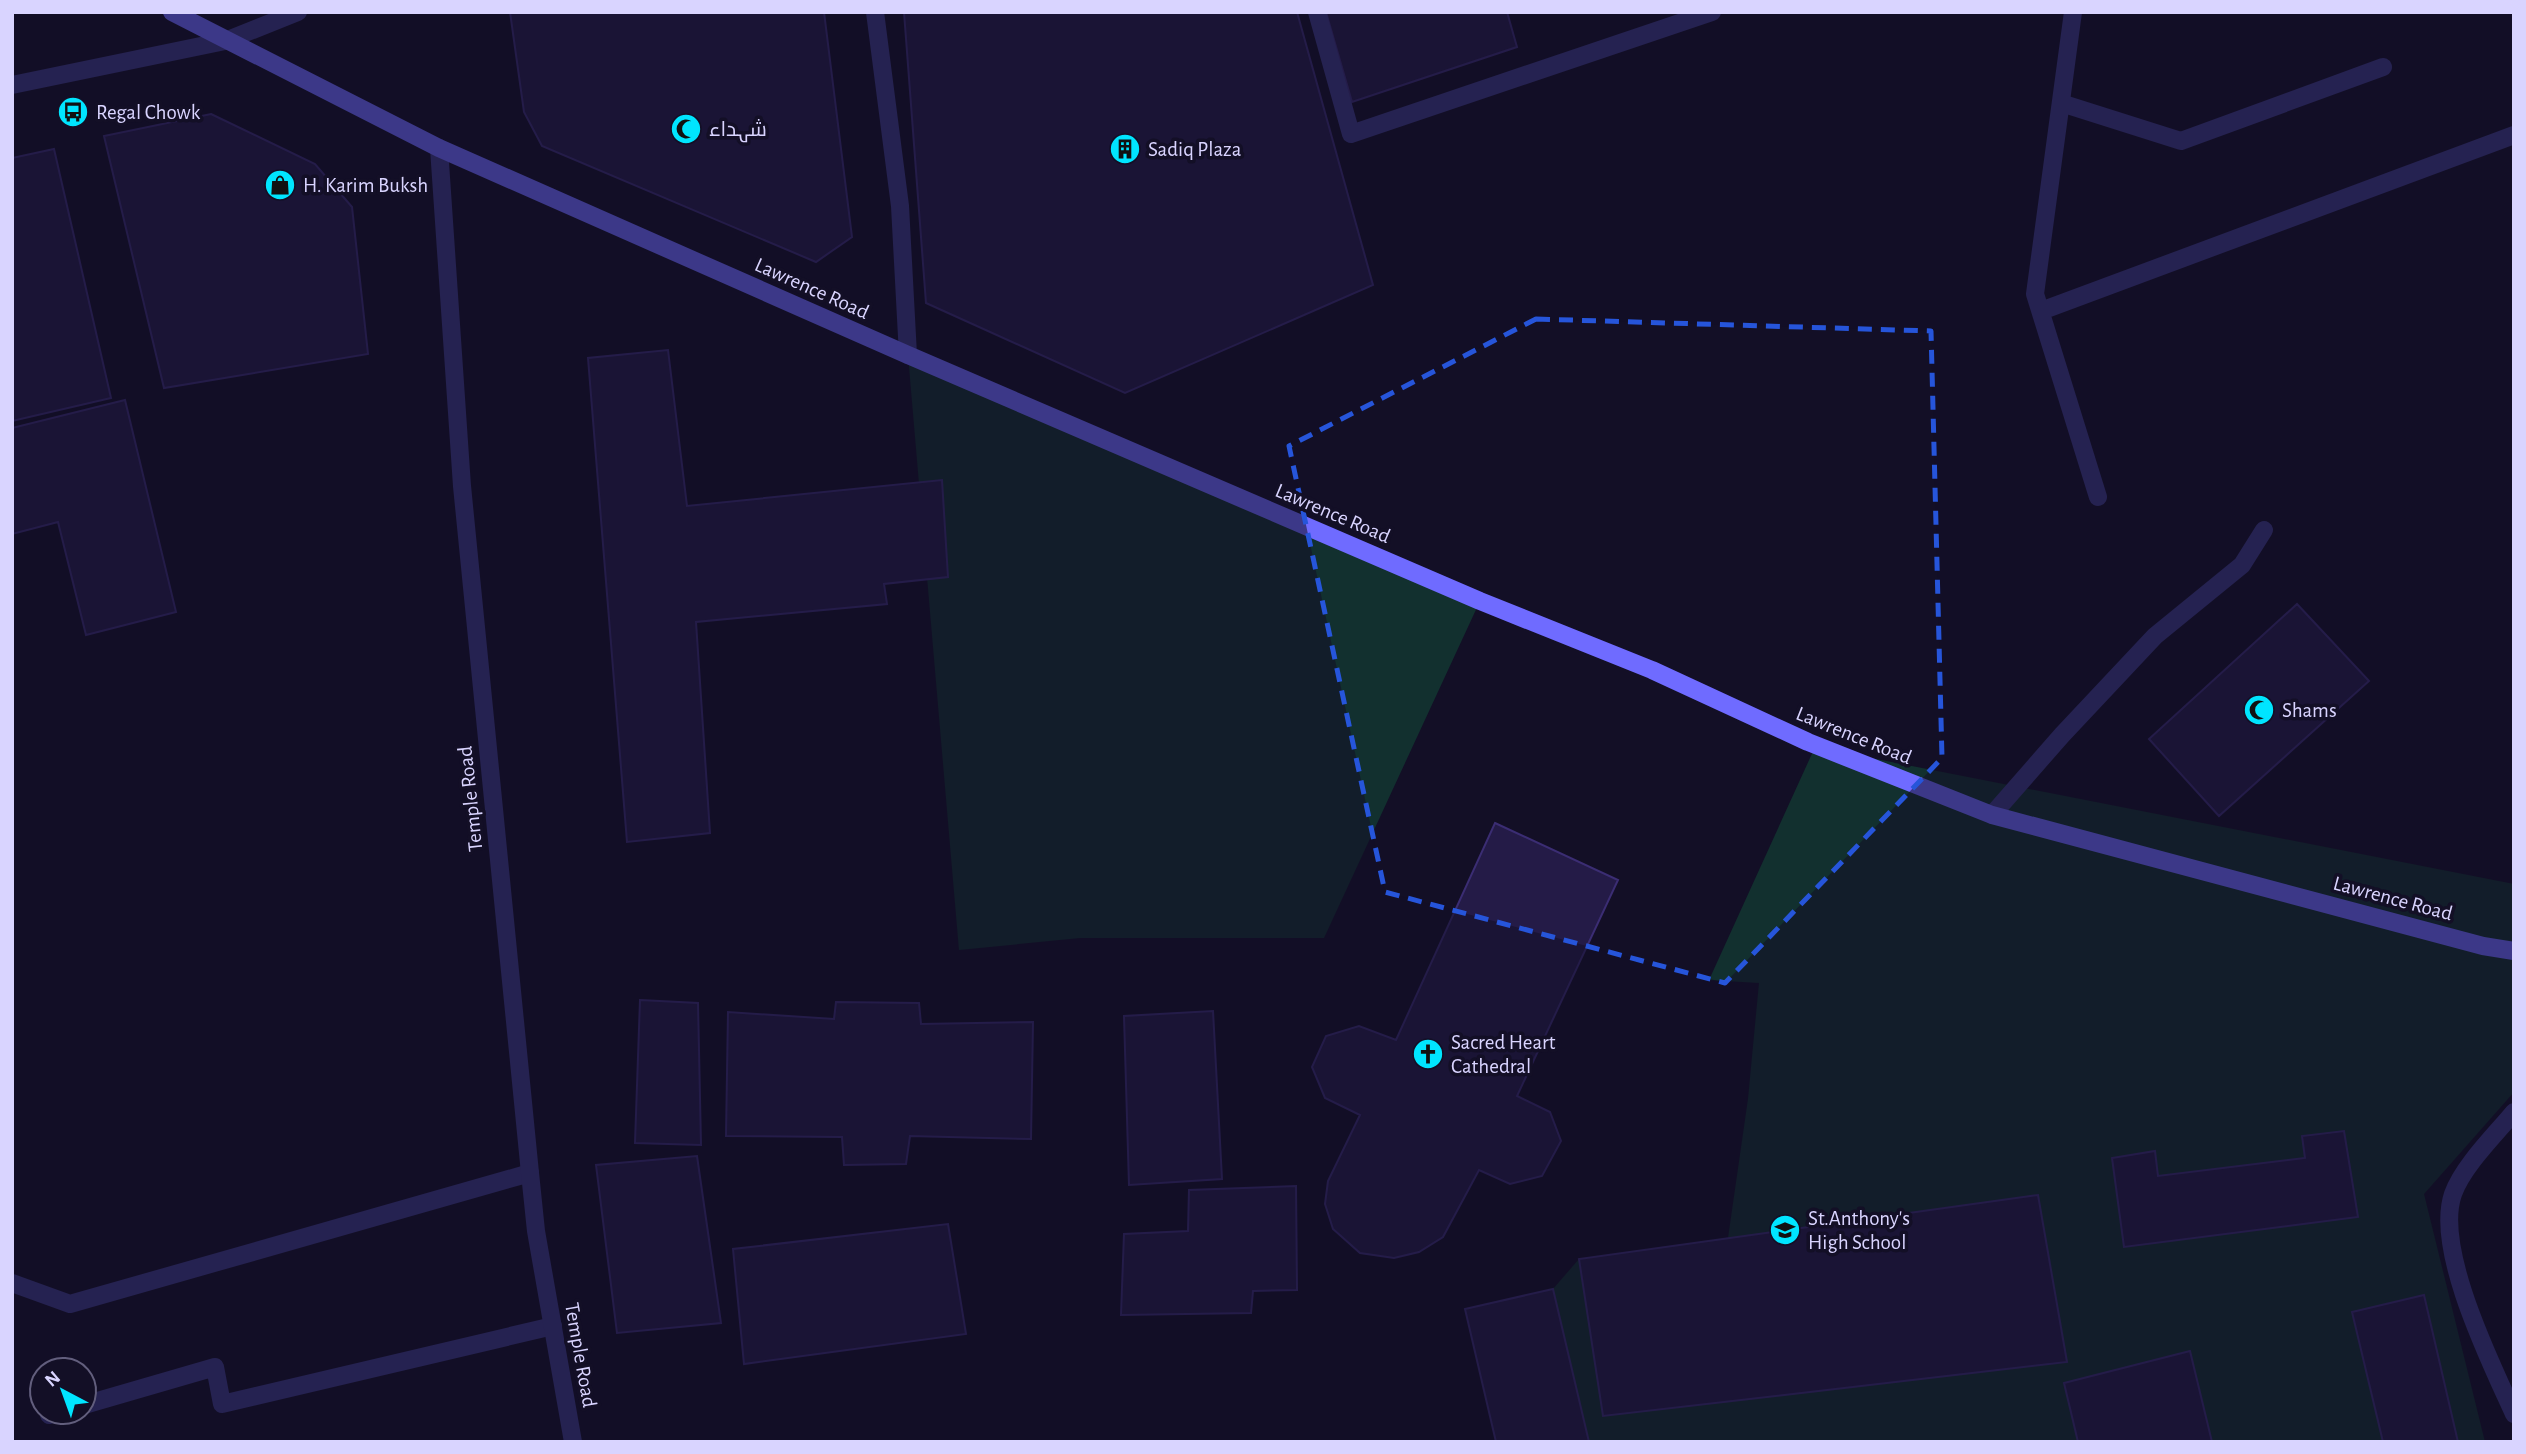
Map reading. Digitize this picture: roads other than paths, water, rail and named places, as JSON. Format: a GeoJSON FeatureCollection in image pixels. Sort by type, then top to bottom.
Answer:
{"type":"FeatureCollection","features":[{"type":"Feature","properties":{"kind":"main road","name":"Lawrence Road"},"geometry":{"type":"LineString","coordinates":[[172,12],[439,148],[908,355],[1480,600],[1652,670],[1808,742],[1992,815],[2483,946],[2514,951]]}},
{"type":"Feature","properties":{"kind":"street"},"geometry":{"type":"LineString","coordinates":[[12,85],[225,41],[298,12]]}},
{"type":"Feature","properties":{"kind":"street"},"geometry":{"type":"LineString","coordinates":[[875,12],[900,206],[908,355]]}},
{"type":"Feature","properties":{"kind":"street"},"geometry":{"type":"LineString","coordinates":[[1317,12],[1351,134],[1712,12]]}},
{"type":"Feature","properties":{"kind":"street"},"geometry":{"type":"LineString","coordinates":[[2073,12],[2035,294],[2098,497]]}},
{"type":"Feature","properties":{"kind":"street"},"geometry":{"type":"LineString","coordinates":[[2061,103],[2181,141],[2382,68]]}},
{"type":"Feature","properties":{"kind":"street"},"geometry":{"type":"LineString","coordinates":[[2041,312],[2514,135]]}},
{"type":"Feature","properties":{"kind":"street","name":"Temple Road"},"geometry":{"type":"LineString","coordinates":[[439,148],[464,500],[536,1231],[573,1442]]}},
{"type":"Feature","properties":{"kind":"street"},"geometry":{"type":"LineString","coordinates":[[1992,815],[2062,735],[2155,636],[2242,565],[2264,530]]}},
{"type":"Feature","properties":{"kind":"street"},"geometry":{"type":"LineString","coordinates":[[2514,1112],[2480,1152],[2453,1194],[2450,1215],[2452,1244],[2473,1325],[2514,1414]]}},
{"type":"Feature","properties":{"kind":"street"},"geometry":{"type":"LineString","coordinates":[[12,1283],[71,1304],[530,1173]]}},
{"type":"Feature","properties":{"kind":"street"},"geometry":{"type":"LineString","coordinates":[[98,1401],[215,1367],[222,1404],[553,1326]]}},
{"type":"Feature","properties":{"kind":"place","name":"Regal Chowk"},"geometry":{"type":"Point","coordinates":[73,112]}},
{"type":"Feature","properties":{"kind":"place","name":"شہداء"},"geometry":{"type":"Point","coordinates":[686,129]}},
{"type":"Feature","properties":{"kind":"place","name":"Sadiq Plaza"},"geometry":{"type":"Point","coordinates":[1125,149]}},
{"type":"Feature","properties":{"kind":"place","name":"H. Karim Buksh"},"geometry":{"type":"Point","coordinates":[280,185]}},
{"type":"Feature","properties":{"kind":"place","name":"Shams"},"geometry":{"type":"Point","coordinates":[2259,710]}},
{"type":"Feature","properties":{"kind":"place","name":"Sacred Heart Cathedral"},"geometry":{"type":"Point","coordinates":[1428,1054]}},
{"type":"Feature","properties":{"kind":"place","name":"St.Anthony's High School"},"geometry":{"type":"Point","coordinates":[1785,1230]}}]}
